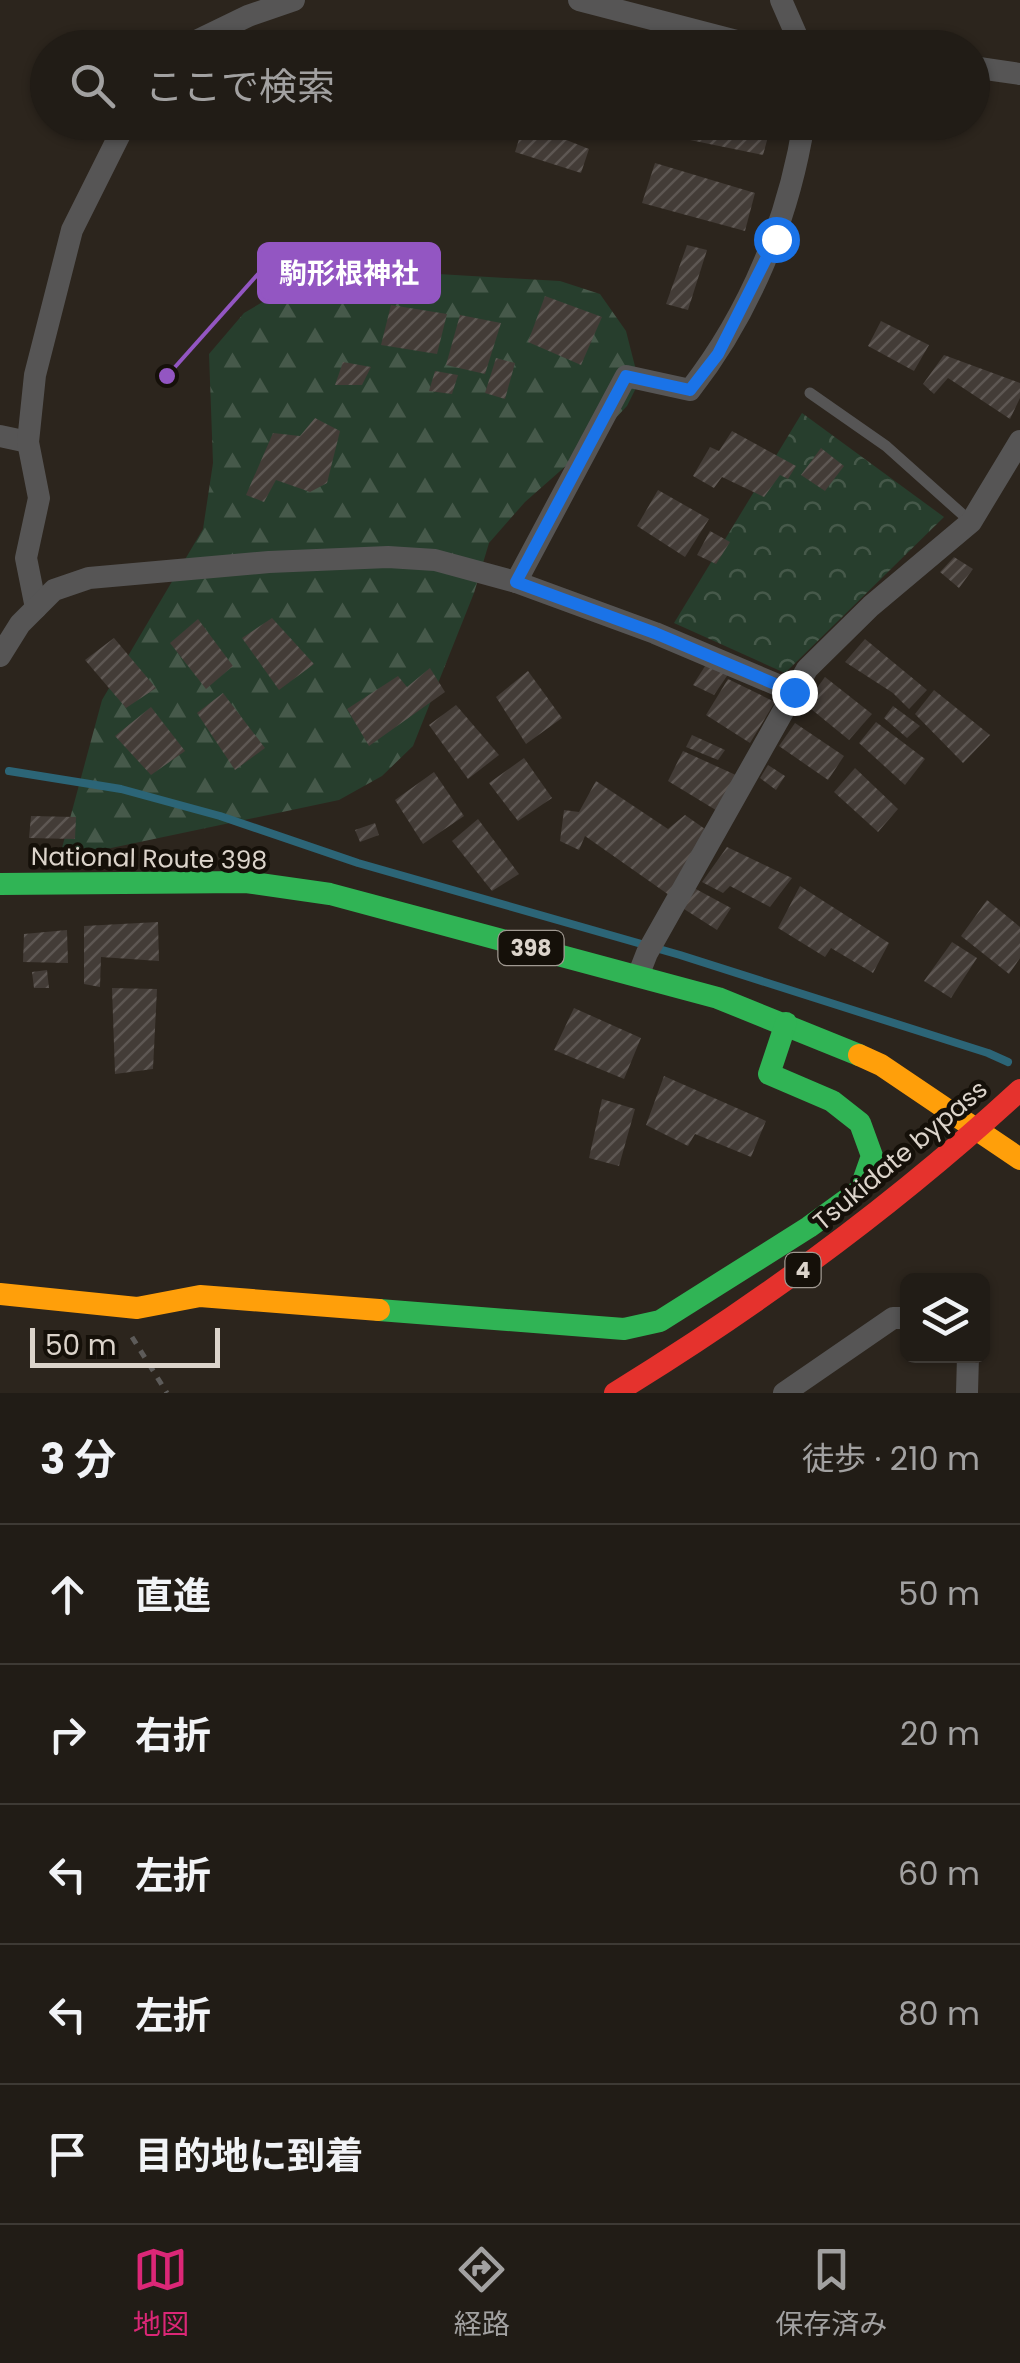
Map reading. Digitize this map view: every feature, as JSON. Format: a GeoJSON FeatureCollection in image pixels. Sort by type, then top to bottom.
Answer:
{"type":"FeatureCollection","features":[{"type":"Feature","properties":{"kind":"main road","name":"National Route 398"},"geometry":{"type":"LineString","coordinates":[[0,884],[246,882],[313,892],[638,976],[718,998],[881,1065],[1020,1160]]}},
{"type":"Feature","properties":{"kind":"main road"},"geometry":{"type":"LineString","coordinates":[[0,1294],[137,1308],[200,1296],[624,1329],[660,1321],[809,1227],[860,1190],[872,1156],[860,1123],[832,1100],[769,1074],[786,1023]]}},
{"type":"Feature","properties":{"kind":"main road","name":"Tsukidate bypass"},"geometry":{"type":"LineString","coordinates":[[615,1393],[706,1338],[808,1267],[894,1202],[1020,1090]]}},
{"type":"Feature","properties":{"kind":"street"},"geometry":{"type":"LineString","coordinates":[[219,30],[294,0]]}},
{"type":"Feature","properties":{"kind":"street"},"geometry":{"type":"LineString","coordinates":[[580,0],[695,30]]}},
{"type":"Feature","properties":{"kind":"street"},"geometry":{"type":"LineString","coordinates":[[781,0],[794,30]]}},
{"type":"Feature","properties":{"kind":"street"},"geometry":{"type":"LineString","coordinates":[[990,70],[1020,74]]}},
{"type":"Feature","properties":{"kind":"street"},"geometry":{"type":"LineString","coordinates":[[36,608],[26,558],[39,498],[28,442],[35,375],[72,230],[117,140]]}},
{"type":"Feature","properties":{"kind":"street"},"geometry":{"type":"LineString","coordinates":[[516,582],[626,376],[690,390],[718,354],[776,239],[800,140]]}},
{"type":"Feature","properties":{"kind":"street"},"geometry":{"type":"LineString","coordinates":[[0,436],[28,442]]}},
{"type":"Feature","properties":{"kind":"street"},"geometry":{"type":"LineString","coordinates":[[638,976],[647,953],[807,669],[871,606],[971,522],[1020,441]]}},
{"type":"Feature","properties":{"kind":"street"},"geometry":{"type":"LineString","coordinates":[[0,656],[20,624],[54,590],[89,578],[269,562],[388,557],[434,560],[516,582],[655,633],[794,692]]}},
{"type":"Feature","properties":{"kind":"street"},"geometry":{"type":"LineString","coordinates":[[784,1393],[893,1318],[900,1318]]}},
{"type":"Feature","properties":{"kind":"street"},"geometry":{"type":"LineString","coordinates":[[967,1393],[968,1363]]}},
{"type":"Feature","properties":{"kind":"lane"},"geometry":{"type":"LineString","coordinates":[[810,393],[886,446],[971,522]]}},
{"type":"Feature","properties":{"kind":"path"},"geometry":{"type":"LineString","coordinates":[[103,1305],[138,1342],[167,1393]]}},
{"type":"Feature","properties":{"kind":"green space"},"geometry":{"type":"Polygon","coordinates":[[[371,265],[438,274],[560,281],[600,294],[626,331],[639,382],[627,406],[525,502],[489,543],[474,593],[413,746],[382,776],[339,800],[59,859],[102,700],[203,529],[213,463],[209,354],[244,313],[300,280],[371,265]]]}},
{"type":"Feature","properties":{"kind":"green space"},"geometry":{"type":"Polygon","coordinates":[[[802,413],[944,517],[785,673],[674,623],[802,413]]]}},
{"type":"Feature","properties":{"kind":"building"},"geometry":{"type":"Polygon","coordinates":[[[519,140],[566,140],[589,149],[581,173],[515,152],[519,140]]]}},
{"type":"Feature","properties":{"kind":"building"},"geometry":{"type":"Polygon","coordinates":[[[690,140],[767,140],[763,155],[690,140]]]}},
{"type":"Feature","properties":{"kind":"building"},"geometry":{"type":"Polygon","coordinates":[[[655,163],[755,193],[745,231],[642,203],[655,163]]]}},
{"type":"Feature","properties":{"kind":"building"},"geometry":{"type":"Polygon","coordinates":[[[687,245],[707,250],[688,310],[666,304],[687,245]]]}},
{"type":"Feature","properties":{"kind":"building"},"geometry":{"type":"Polygon","coordinates":[[[545,296],[602,317],[581,365],[528,342],[545,296]]]}},
{"type":"Feature","properties":{"kind":"building"},"geometry":{"type":"Polygon","coordinates":[[[391,305],[447,314],[437,354],[381,345],[391,305]]]}},
{"type":"Feature","properties":{"kind":"building"},"geometry":{"type":"Polygon","coordinates":[[[460,315],[501,323],[485,374],[446,365],[460,315]]]}},
{"type":"Feature","properties":{"kind":"building"},"geometry":{"type":"Polygon","coordinates":[[[881,321],[929,345],[914,371],[868,346],[881,321]]]}},
{"type":"Feature","properties":{"kind":"building"},"geometry":{"type":"Polygon","coordinates":[[[944,355],[1020,383],[1020,398],[1010,419],[948,378],[934,394],[923,384],[944,355]]]}},
{"type":"Feature","properties":{"kind":"building"},"geometry":{"type":"Polygon","coordinates":[[[496,358],[515,363],[505,399],[485,393],[496,358]]]}},
{"type":"Feature","properties":{"kind":"building"},"geometry":{"type":"Polygon","coordinates":[[[343,362],[371,367],[362,385],[335,385],[343,362]]]}},
{"type":"Feature","properties":{"kind":"building"},"geometry":{"type":"Polygon","coordinates":[[[435,371],[458,375],[452,394],[429,391],[435,371]]]}},
{"type":"Feature","properties":{"kind":"building"},"geometry":{"type":"Polygon","coordinates":[[[315,418],[340,431],[327,483],[310,492],[276,480],[264,502],[246,495],[273,433],[300,436],[315,418]]]}},
{"type":"Feature","properties":{"kind":"building"},"geometry":{"type":"Polygon","coordinates":[[[732,431],[796,466],[788,479],[780,475],[764,497],[722,477],[714,488],[693,476],[710,447],[719,451],[732,431]]]}},
{"type":"Feature","properties":{"kind":"building"},"geometry":{"type":"Polygon","coordinates":[[[821,448],[844,466],[825,491],[801,475],[821,448]]]}},
{"type":"Feature","properties":{"kind":"building"},"geometry":{"type":"Polygon","coordinates":[[[658,490],[709,519],[685,557],[637,526],[658,490]]]}},
{"type":"Feature","properties":{"kind":"building"},"geometry":{"type":"Polygon","coordinates":[[[710,531],[730,542],[716,564],[697,555],[710,531]]]}},
{"type":"Feature","properties":{"kind":"building"},"geometry":{"type":"Polygon","coordinates":[[[954,557],[973,569],[959,588],[940,572],[954,557]]]}},
{"type":"Feature","properties":{"kind":"building"},"geometry":{"type":"Polygon","coordinates":[[[272,618],[314,664],[279,690],[242,638],[272,618]]]}},
{"type":"Feature","properties":{"kind":"building"},"geometry":{"type":"Polygon","coordinates":[[[198,619],[233,666],[206,689],[170,643],[198,619]]]}},
{"type":"Feature","properties":{"kind":"building"},"geometry":{"type":"Polygon","coordinates":[[[114,638],[156,688],[126,708],[85,660],[114,638]]]}},
{"type":"Feature","properties":{"kind":"building"},"geometry":{"type":"Polygon","coordinates":[[[865,639],[927,690],[909,709],[893,693],[845,662],[865,639]]]}},
{"type":"Feature","properties":{"kind":"building"},"geometry":{"type":"Polygon","coordinates":[[[707,663],[729,673],[714,695],[693,685],[707,663]]]}},
{"type":"Feature","properties":{"kind":"building"},"geometry":{"type":"Polygon","coordinates":[[[430,668],[445,692],[369,746],[347,709],[398,676],[407,687],[430,668]]]}},
{"type":"Feature","properties":{"kind":"building"},"geometry":{"type":"Polygon","coordinates":[[[528,671],[562,718],[526,744],[496,697],[528,671]]]}},
{"type":"Feature","properties":{"kind":"building"},"geometry":{"type":"Polygon","coordinates":[[[825,677],[872,714],[849,740],[805,704],[825,677]]]}},
{"type":"Feature","properties":{"kind":"building"},"geometry":{"type":"Polygon","coordinates":[[[728,679],[775,702],[750,743],[706,715],[728,679]]]}},
{"type":"Feature","properties":{"kind":"building"},"geometry":{"type":"Polygon","coordinates":[[[934,690],[990,735],[963,763],[915,714],[934,690]]]}},
{"type":"Feature","properties":{"kind":"building"},"geometry":{"type":"Polygon","coordinates":[[[223,693],[265,748],[235,770],[197,713],[223,693]]]}},
{"type":"Feature","properties":{"kind":"building"},"geometry":{"type":"Polygon","coordinates":[[[456,705],[499,755],[468,779],[429,725],[456,705]]]}},
{"type":"Feature","properties":{"kind":"building"},"geometry":{"type":"Polygon","coordinates":[[[893,706],[920,726],[907,738],[884,718],[893,706]]]}},
{"type":"Feature","properties":{"kind":"building"},"geometry":{"type":"Polygon","coordinates":[[[151,707],[185,751],[151,775],[115,736],[151,707]]]}},
{"type":"Feature","properties":{"kind":"building"},"geometry":{"type":"Polygon","coordinates":[[[876,722],[925,759],[905,785],[859,743],[876,722]]]}},
{"type":"Feature","properties":{"kind":"building"},"geometry":{"type":"Polygon","coordinates":[[[795,723],[844,756],[828,780],[779,746],[795,723]]]}},
{"type":"Feature","properties":{"kind":"building"},"geometry":{"type":"Polygon","coordinates":[[[692,735],[725,750],[718,760],[686,747],[692,735]]]}},
{"type":"Feature","properties":{"kind":"building"},"geometry":{"type":"Polygon","coordinates":[[[683,751],[738,776],[719,812],[668,781],[683,751]]]}},
{"type":"Feature","properties":{"kind":"building"},"geometry":{"type":"Polygon","coordinates":[[[524,758],[552,798],[518,821],[489,783],[524,758]]]}},
{"type":"Feature","properties":{"kind":"building"},"geometry":{"type":"Polygon","coordinates":[[[768,765],[785,776],[776,790],[760,778],[768,765]]]}},
{"type":"Feature","properties":{"kind":"building"},"geometry":{"type":"Polygon","coordinates":[[[855,768],[898,809],[878,832],[834,792],[855,768]]]}},
{"type":"Feature","properties":{"kind":"building"},"geometry":{"type":"Polygon","coordinates":[[[434,772],[464,816],[423,844],[395,800],[434,772]]]}},
{"type":"Feature","properties":{"kind":"building"},"geometry":{"type":"Polygon","coordinates":[[[596,781],[668,829],[685,815],[705,829],[669,895],[585,836],[579,850],[560,841],[564,810],[579,812],[596,781]]]}},
{"type":"Feature","properties":{"kind":"building"},"geometry":{"type":"Polygon","coordinates":[[[31,816],[76,817],[75,839],[29,838],[31,816]]]}},
{"type":"Feature","properties":{"kind":"building"},"geometry":{"type":"Polygon","coordinates":[[[478,819],[519,874],[492,891],[452,841],[478,819]]]}},
{"type":"Feature","properties":{"kind":"building"},"geometry":{"type":"Polygon","coordinates":[[[375,823],[379,835],[360,842],[355,830],[375,823]]]}},
{"type":"Feature","properties":{"kind":"building"},"geometry":{"type":"Polygon","coordinates":[[[727,847],[792,878],[770,907],[730,886],[723,893],[702,882],[727,847]]]}},
{"type":"Feature","properties":{"kind":"building"},"geometry":{"type":"Polygon","coordinates":[[[800,886],[889,943],[873,973],[831,948],[825,957],[778,928],[800,886]]]}},
{"type":"Feature","properties":{"kind":"building"},"geometry":{"type":"Polygon","coordinates":[[[694,888],[731,908],[717,930],[684,909],[694,888]]]}},
{"type":"Feature","properties":{"kind":"building"},"geometry":{"type":"Polygon","coordinates":[[[987,900],[1020,927],[1020,958],[1009,974],[961,936],[987,900]]]}},
{"type":"Feature","properties":{"kind":"building"},"geometry":{"type":"Polygon","coordinates":[[[158,922],[159,961],[101,957],[100,987],[84,984],[84,926],[158,922]]]}},
{"type":"Feature","properties":{"kind":"building"},"geometry":{"type":"Polygon","coordinates":[[[67,930],[68,963],[23,962],[24,934],[67,930]]]}},
{"type":"Feature","properties":{"kind":"building"},"geometry":{"type":"Polygon","coordinates":[[[952,942],[977,958],[951,998],[924,981],[952,942]]]}},
{"type":"Feature","properties":{"kind":"building"},"geometry":{"type":"Polygon","coordinates":[[[47,970],[49,988],[34,988],[32,972],[47,970]]]}},
{"type":"Feature","properties":{"kind":"building"},"geometry":{"type":"Polygon","coordinates":[[[112,988],[157,989],[153,1069],[115,1074],[112,988]]]}},
{"type":"Feature","properties":{"kind":"building"},"geometry":{"type":"Polygon","coordinates":[[[574,1008],[641,1038],[624,1079],[554,1050],[574,1008]]]}},
{"type":"Feature","properties":{"kind":"building"},"geometry":{"type":"Polygon","coordinates":[[[664,1076],[766,1121],[751,1157],[695,1134],[688,1146],[646,1125],[664,1076]]]}},
{"type":"Feature","properties":{"kind":"building"},"geometry":{"type":"Polygon","coordinates":[[[602,1099],[635,1109],[619,1166],[589,1158],[602,1099]]]}},
{"type":"Feature","properties":{"kind":"waterway"},"geometry":{"type":"LineString","coordinates":[[9,771],[121,789],[220,816],[358,863],[680,955],[1008,1062]]}},
{"type":"Feature","properties":{"kind":"traffic: fast"},"geometry":{"type":"LineString","coordinates":[[0,884],[246,882],[330,894],[718,998],[859,1055]]}},
{"type":"Feature","properties":{"kind":"traffic: fast"},"geometry":{"type":"LineString","coordinates":[[379,1310],[624,1329],[660,1321],[809,1227],[860,1190],[872,1156],[860,1123],[832,1101],[769,1074],[786,1023]]}},
{"type":"Feature","properties":{"kind":"traffic: slow"},"geometry":{"type":"LineString","coordinates":[[859,1055],[881,1065],[1020,1159]]}},
{"type":"Feature","properties":{"kind":"traffic: slow"},"geometry":{"type":"LineString","coordinates":[[0,1294],[137,1308],[200,1296],[379,1310]]}},
{"type":"Feature","properties":{"kind":"traffic: jam"},"geometry":{"type":"LineString","coordinates":[[615,1393],[825,1251],[1020,1090]]}},
{"type":"Feature","properties":{"kind":"place","name":"駒形根神社"},"geometry":{"type":"Point","coordinates":[167,376]}},
{"type":"Feature","properties":{"kind":"route"},"geometry":{"type":"LineString","coordinates":[[776,239],[718,354],[690,390],[626,376],[516,582],[655,633],[794,692]]}}]}
